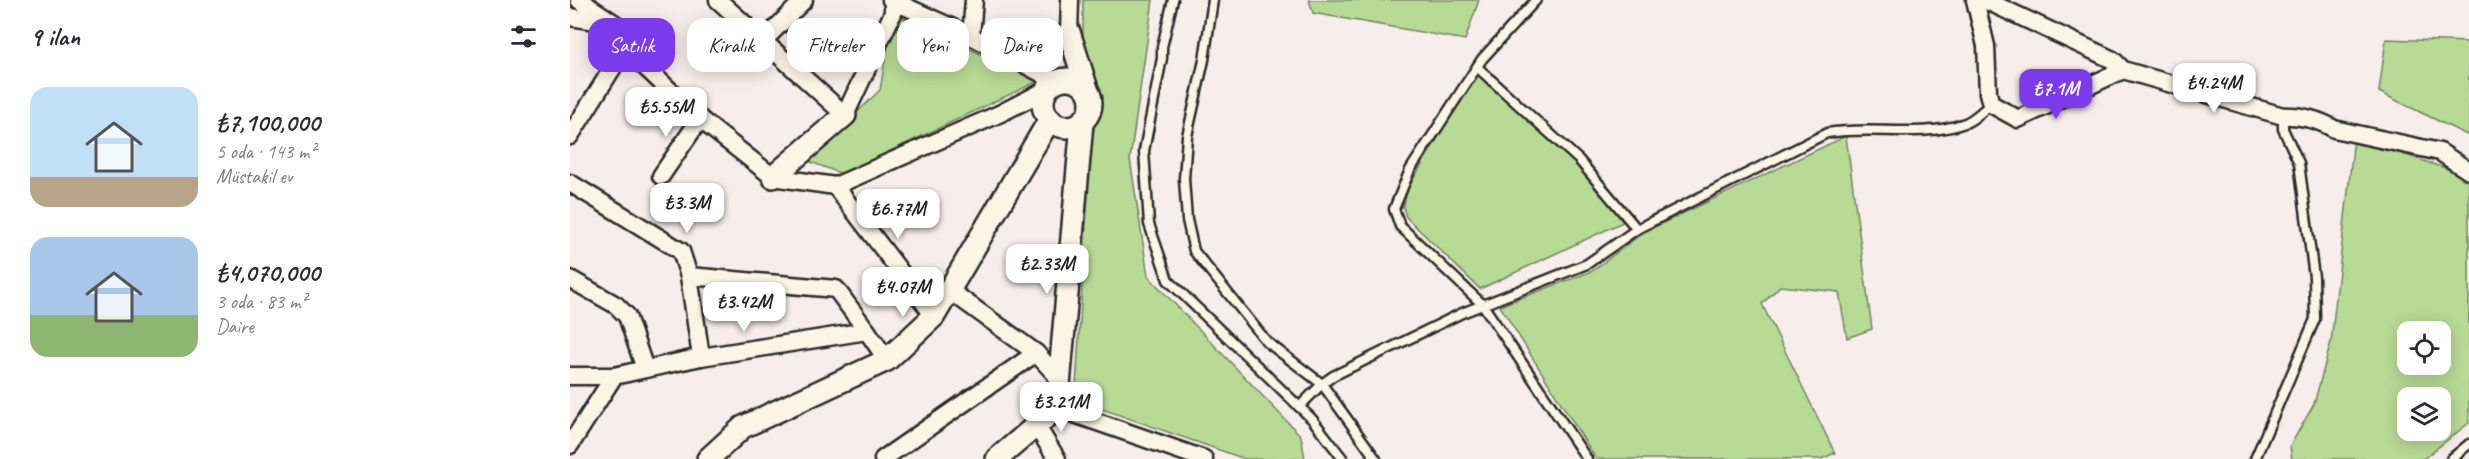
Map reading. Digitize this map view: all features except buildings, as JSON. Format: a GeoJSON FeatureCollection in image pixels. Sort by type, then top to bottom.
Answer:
{"type":"FeatureCollection","features":[{"type":"Feature","properties":{"kind":"street"},"geometry":{"type":"LineString","coordinates":[[579,0],[606,18]]}},
{"type":"Feature","properties":{"kind":"street"},"geometry":{"type":"LineString","coordinates":[[718,0],[738,18]]}},
{"type":"Feature","properties":{"kind":"street"},"geometry":{"type":"LineString","coordinates":[[775,29],[804,0]]}},
{"type":"Feature","properties":{"kind":"street"},"geometry":{"type":"LineString","coordinates":[[971,36],[974,0]]}},
{"type":"Feature","properties":{"kind":"street"},"geometry":{"type":"LineString","coordinates":[[1069,32],[1092,103],[1087,118],[1082,123],[1067,128],[1052,123],[1042,104],[1055,83],[1069,32],[1070,0]]}},
{"type":"Feature","properties":{"kind":"street"},"geometry":{"type":"LineString","coordinates":[[1975,0],[1986,46],[1988,93],[1991,104],[2018,119],[2122,70]]}},
{"type":"Feature","properties":{"kind":"street"},"geometry":{"type":"LineString","coordinates":[[1985,0],[2113,60],[2122,70],[2283,116],[2292,115],[2324,123],[2334,129],[2440,153],[2469,171]]}},
{"type":"Feature","properties":{"kind":"street"},"geometry":{"type":"LineString","coordinates":[[773,177],[845,115],[893,13],[892,1],[971,36],[1055,83]]}},
{"type":"Feature","properties":{"kind":"street"},"geometry":{"type":"LineString","coordinates":[[570,17],[588,19]]}},
{"type":"Feature","properties":{"kind":"street"},"geometry":{"type":"LineString","coordinates":[[775,52],[845,115]]}},
{"type":"Feature","properties":{"kind":"street"},"geometry":{"type":"LineString","coordinates":[[570,136],[611,72]]}},
{"type":"Feature","properties":{"kind":"street"},"geometry":{"type":"LineString","coordinates":[[651,72],[700,119],[773,177],[835,186],[999,114],[1055,83],[1076,80],[1087,89]]}},
{"type":"Feature","properties":{"kind":"street"},"geometry":{"type":"LineString","coordinates":[[662,176],[700,119]]}},
{"type":"Feature","properties":{"kind":"street"},"geometry":{"type":"LineString","coordinates":[[712,458],[743,427],[887,360],[934,316],[1050,119]]}},
{"type":"Feature","properties":{"kind":"street"},"geometry":{"type":"LineString","coordinates":[[997,459],[1057,408],[1082,123]]}},
{"type":"Feature","properties":{"kind":"street"},"geometry":{"type":"LineString","coordinates":[[570,183],[681,250],[689,276],[701,357]]}},
{"type":"Feature","properties":{"kind":"street"},"geometry":{"type":"LineString","coordinates":[[835,186],[934,316]]}},
{"type":"Feature","properties":{"kind":"street"},"geometry":{"type":"LineString","coordinates":[[689,276],[836,289],[887,360]]}},
{"type":"Feature","properties":{"kind":"street"},"geometry":{"type":"LineString","coordinates":[[570,279],[616,305],[627,316],[645,369]]}},
{"type":"Feature","properties":{"kind":"street"},"geometry":{"type":"LineString","coordinates":[[949,290],[1036,353],[1059,378]]}},
{"type":"Feature","properties":{"kind":"street"},"geometry":{"type":"LineString","coordinates":[[570,376],[614,376],[701,357],[867,331]]}},
{"type":"Feature","properties":{"kind":"street"},"geometry":{"type":"LineString","coordinates":[[884,459],[1036,353]]}},
{"type":"Feature","properties":{"kind":"street"},"geometry":{"type":"LineString","coordinates":[[570,445],[614,376]]}},
{"type":"Feature","properties":{"kind":"street"},"geometry":{"type":"LineString","coordinates":[[1057,408],[1204,459]]}},
{"type":"Feature","properties":{"kind":"street"},"geometry":{"type":"LineString","coordinates":[[1036,425],[1057,459]]}},
{"type":"Feature","properties":{"kind":"lane"},"geometry":{"type":"LineString","coordinates":[[1173,0],[1162,47],[1162,58],[1144,151],[1149,224],[1168,280],[1312,419],[1343,459]]}},
{"type":"Feature","properties":{"kind":"lane"},"geometry":{"type":"LineString","coordinates":[[1213,0],[1204,60],[1187,136],[1184,180],[1187,220],[1194,251],[1267,342],[1322,384],[1376,459]]}},
{"type":"Feature","properties":{"kind":"lane"},"geometry":{"type":"LineString","coordinates":[[1536,0],[1482,59],[1410,170],[1394,209],[1400,226],[1484,305],[1587,459]]}},
{"type":"Feature","properties":{"kind":"lane"},"geometry":{"type":"LineString","coordinates":[[1477,67],[1579,160],[1637,230]]}},
{"type":"Feature","properties":{"kind":"lane"},"geometry":{"type":"LineString","coordinates":[[1299,407],[1333,376],[1462,313],[1587,264],[1637,230],[1827,133],[1847,129],[1928,130],[1966,123],[1991,104]]}},
{"type":"Feature","properties":{"kind":"lane"},"geometry":{"type":"LineString","coordinates":[[2255,459],[2315,319],[2314,277],[2299,163],[2283,129],[2283,116]]}},
{"type":"Feature","properties":{"kind":"lane"},"geometry":{"type":"LineString","coordinates":[[2451,459],[2469,444]]}},
{"type":"Feature","properties":{"kind":"green space"},"geometry":{"type":"Polygon","coordinates":[[[1083,0],[1153,0],[1130,159],[1148,276],[1301,436],[1305,459],[1245,459],[1082,402],[1076,387],[1094,89],[1083,46],[1083,0]]]}},
{"type":"Feature","properties":{"kind":"green space"},"geometry":{"type":"Polygon","coordinates":[[[1309,0],[1479,0],[1465,40],[1313,13],[1309,0]]]}},
{"type":"Feature","properties":{"kind":"green space"},"geometry":{"type":"Polygon","coordinates":[[[893,13],[904,18],[897,18],[897,72],[969,72],[969,49],[981,54],[981,72],[1019,72],[1038,81],[842,174],[808,161],[880,90],[883,72],[885,72],[893,13]]]}},
{"type":"Feature","properties":{"kind":"green space"},"geometry":{"type":"Polygon","coordinates":[[[2386,39],[2469,42],[2469,136],[2379,92],[2386,39]]]}},
{"type":"Feature","properties":{"kind":"green space"},"geometry":{"type":"Polygon","coordinates":[[[1477,72],[1580,165],[1623,222],[1480,289],[1406,217],[1403,207],[1408,188],[1477,72]]]}},
{"type":"Feature","properties":{"kind":"green space"},"geometry":{"type":"Polygon","coordinates":[[[1846,136],[1872,329],[1847,338],[1839,292],[1780,286],[1762,304],[1835,453],[1821,459],[1596,459],[1500,306],[1592,271],[1644,232],[1846,136]]]}},
{"type":"Feature","properties":{"kind":"green space"},"geometry":{"type":"Polygon","coordinates":[[[2354,138],[2469,176],[2469,423],[2451,437],[2451,387],[2397,387],[2397,441],[2446,441],[2423,459],[2292,459],[2290,446],[2314,404],[2331,342],[2354,138]]]}}]}
